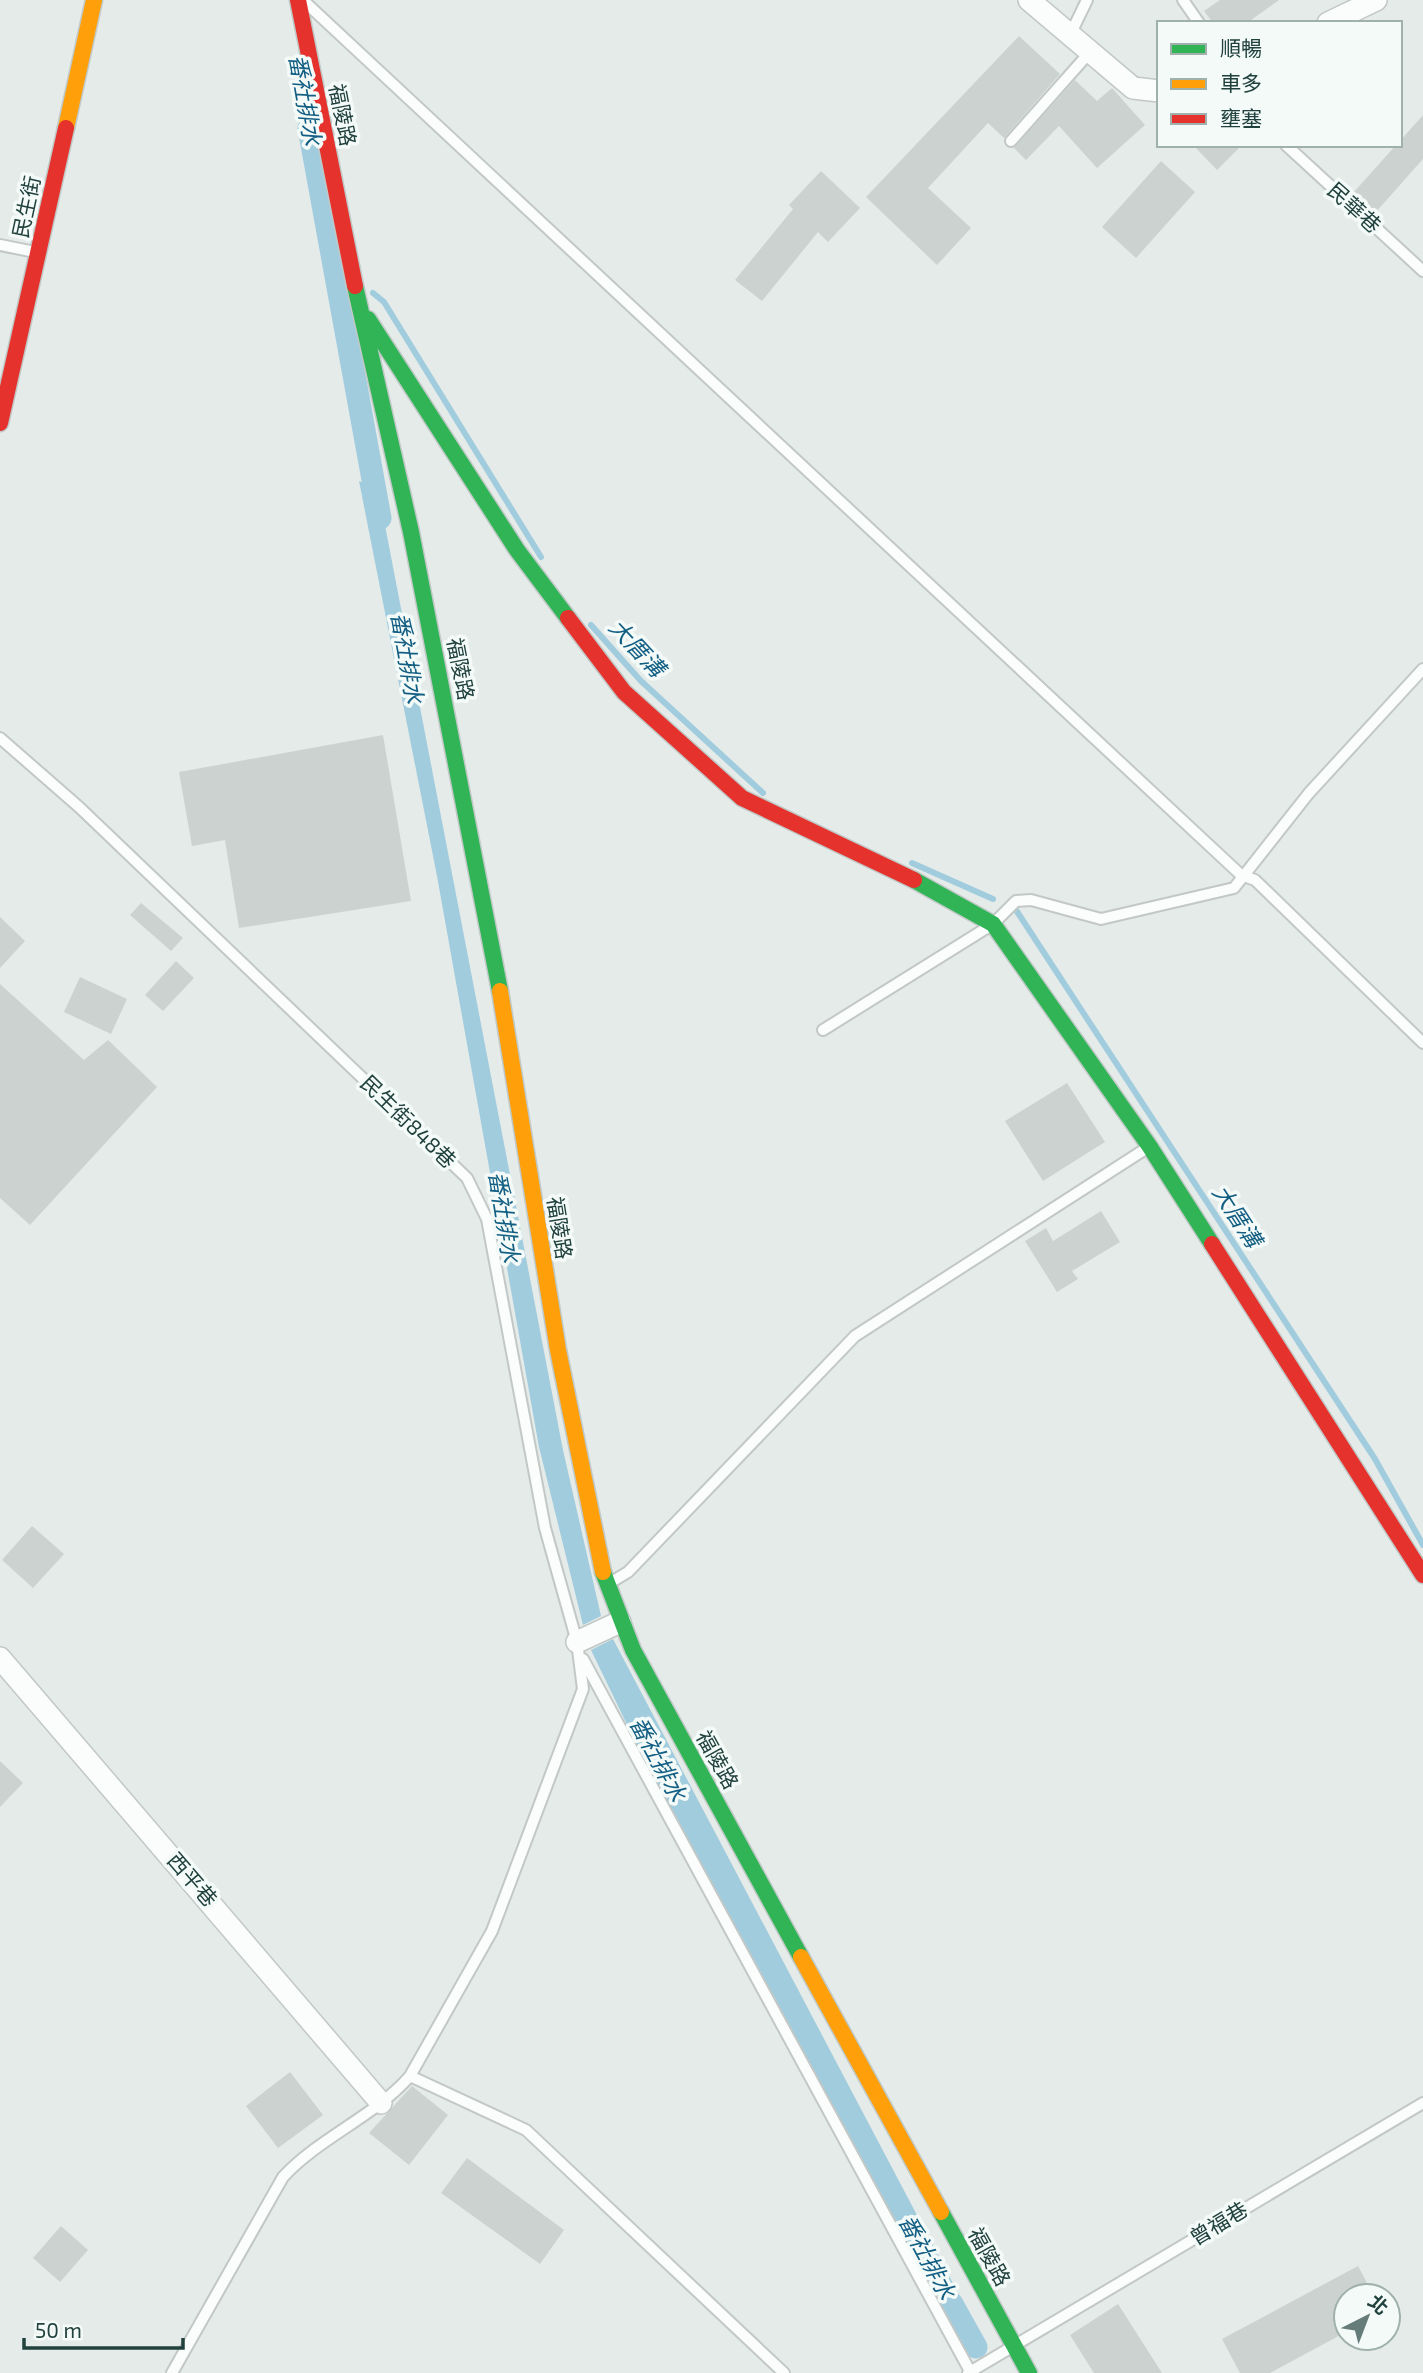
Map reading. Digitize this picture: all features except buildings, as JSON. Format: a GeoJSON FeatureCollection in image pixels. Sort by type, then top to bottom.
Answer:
{"type":"FeatureCollection","features":[{"type":"Feature","properties":{"kind":"street","name":"民生街"},"geometry":{"type":"LineString","coordinates":[[0,423],[94,0]]}},
{"type":"Feature","properties":{"kind":"street","name":"福陵路"},"geometry":{"type":"LineString","coordinates":[[301,0],[359,306],[411,532],[493,948],[558,1350],[606,1585],[621,1622],[1030,2373]]}},
{"type":"Feature","properties":{"kind":"street"},"geometry":{"type":"LineString","coordinates":[[1028,0],[1133,88],[1157,91]]}},
{"type":"Feature","properties":{"kind":"street"},"geometry":{"type":"LineString","coordinates":[[1332,21],[1376,0]]}},
{"type":"Feature","properties":{"kind":"street"},"geometry":{"type":"LineString","coordinates":[[359,306],[428,407],[517,550],[624,692],[743,798],[938,892],[993,924],[1150,1147],[1423,1575]]}},
{"type":"Feature","properties":{"kind":"street"},"geometry":{"type":"LineString","coordinates":[[578,1646],[621,1622]]}},
{"type":"Feature","properties":{"kind":"street","name":"西平巷"},"geometry":{"type":"LineString","coordinates":[[0,1658],[381,2103]]}},
{"type":"Feature","properties":{"kind":"lane"},"geometry":{"type":"LineString","coordinates":[[301,0],[1241,875],[1255,880],[1423,1043]]}},
{"type":"Feature","properties":{"kind":"lane"},"geometry":{"type":"LineString","coordinates":[[1070,35],[1087,0]]}},
{"type":"Feature","properties":{"kind":"lane"},"geometry":{"type":"LineString","coordinates":[[1183,0],[1198,21]]}},
{"type":"Feature","properties":{"kind":"lane"},"geometry":{"type":"LineString","coordinates":[[1010,141],[1090,52]]}},
{"type":"Feature","properties":{"kind":"lane","name":"民華巷"},"geometry":{"type":"LineString","coordinates":[[1288,147],[1423,271]]}},
{"type":"Feature","properties":{"kind":"lane"},"geometry":{"type":"LineString","coordinates":[[0,245],[39,253]]}},
{"type":"Feature","properties":{"kind":"lane"},"geometry":{"type":"LineString","coordinates":[[823,1030],[993,924],[1016,901],[1031,900],[1101,919],[1234,888],[1241,875],[1309,793],[1423,669]]}},
{"type":"Feature","properties":{"kind":"lane","name":"民生街848巷"},"geometry":{"type":"LineString","coordinates":[[0,738],[79,807],[467,1178],[487,1219],[545,1528],[578,1646]]}},
{"type":"Feature","properties":{"kind":"lane"},"geometry":{"type":"LineString","coordinates":[[606,1585],[628,1572],[855,1336],[1150,1147]]}},
{"type":"Feature","properties":{"kind":"lane"},"geometry":{"type":"LineString","coordinates":[[172,2373],[283,2177],[298,2162],[381,2103],[410,2076],[492,1931],[583,1689],[578,1646]]}},
{"type":"Feature","properties":{"kind":"lane"},"geometry":{"type":"LineString","coordinates":[[578,1646],[970,2372],[1014,2345]]}},
{"type":"Feature","properties":{"kind":"lane"},"geometry":{"type":"LineString","coordinates":[[410,2076],[526,2130],[785,2373]]}},
{"type":"Feature","properties":{"kind":"lane","name":"曾福巷"},"geometry":{"type":"LineString","coordinates":[[1014,2345],[1423,2103]]}},
{"type":"Feature","properties":{"kind":"water"},"geometry":{"type":"Polygon","coordinates":[[[359,481],[378,489],[563,1450],[601,1616],[583,1625],[539,1447],[437,876],[359,481]]]}},
{"type":"Feature","properties":{"kind":"water"},"geometry":{"type":"Polygon","coordinates":[[[613,1639],[975,2325],[960,2336],[675,1824],[591,1650],[613,1639]]]}},
{"type":"Feature","properties":{"kind":"waterway","name":"番社排水"},"geometry":{"type":"LineString","coordinates":[[309,128],[380,518]]}},
{"type":"Feature","properties":{"kind":"waterway","name":"大厝溝"},"geometry":{"type":"LineString","coordinates":[[373,293],[384,302],[541,557]]}},
{"type":"Feature","properties":{"kind":"waterway","name":"大厝溝"},"geometry":{"type":"LineString","coordinates":[[591,625],[641,681],[763,793]]}},
{"type":"Feature","properties":{"kind":"waterway","name":"大厝溝"},"geometry":{"type":"LineString","coordinates":[[912,863],[993,899]]}},
{"type":"Feature","properties":{"kind":"waterway","name":"大厝溝"},"geometry":{"type":"LineString","coordinates":[[1016,910],[1375,1459],[1423,1545]]}},
{"type":"Feature","properties":{"kind":"waterway","name":"番社排水"},"geometry":{"type":"LineString","coordinates":[[952,2304],[976,2347]]}},
{"type":"Feature","properties":{"kind":"traffic: fast"},"geometry":{"type":"LineString","coordinates":[[355,286],[411,532],[500,991]]}},
{"type":"Feature","properties":{"kind":"traffic: fast"},"geometry":{"type":"LineString","coordinates":[[368,319],[517,550],[568,618]]}},
{"type":"Feature","properties":{"kind":"traffic: fast"},"geometry":{"type":"LineString","coordinates":[[914,880],[993,924],[1150,1147],[1212,1244]]}},
{"type":"Feature","properties":{"kind":"traffic: fast"},"geometry":{"type":"LineString","coordinates":[[603,1572],[633,1650],[801,1957]]}},
{"type":"Feature","properties":{"kind":"traffic: fast"},"geometry":{"type":"LineString","coordinates":[[941,2212],[1029,2373]]}},
{"type":"Feature","properties":{"kind":"traffic: slow"},"geometry":{"type":"LineString","coordinates":[[66,128],[94,0]]}},
{"type":"Feature","properties":{"kind":"traffic: slow"},"geometry":{"type":"LineString","coordinates":[[500,991],[558,1350],[603,1572]]}},
{"type":"Feature","properties":{"kind":"traffic: slow"},"geometry":{"type":"LineString","coordinates":[[801,1957],[941,2212]]}},
{"type":"Feature","properties":{"kind":"traffic: jam"},"geometry":{"type":"LineString","coordinates":[[298,0],[355,286]]}},
{"type":"Feature","properties":{"kind":"traffic: jam"},"geometry":{"type":"LineString","coordinates":[[0,423],[66,128]]}},
{"type":"Feature","properties":{"kind":"traffic: jam"},"geometry":{"type":"LineString","coordinates":[[568,618],[624,692],[742,798],[914,880]]}},
{"type":"Feature","properties":{"kind":"traffic: jam"},"geometry":{"type":"LineString","coordinates":[[1212,1244],[1423,1575]]}}]}
